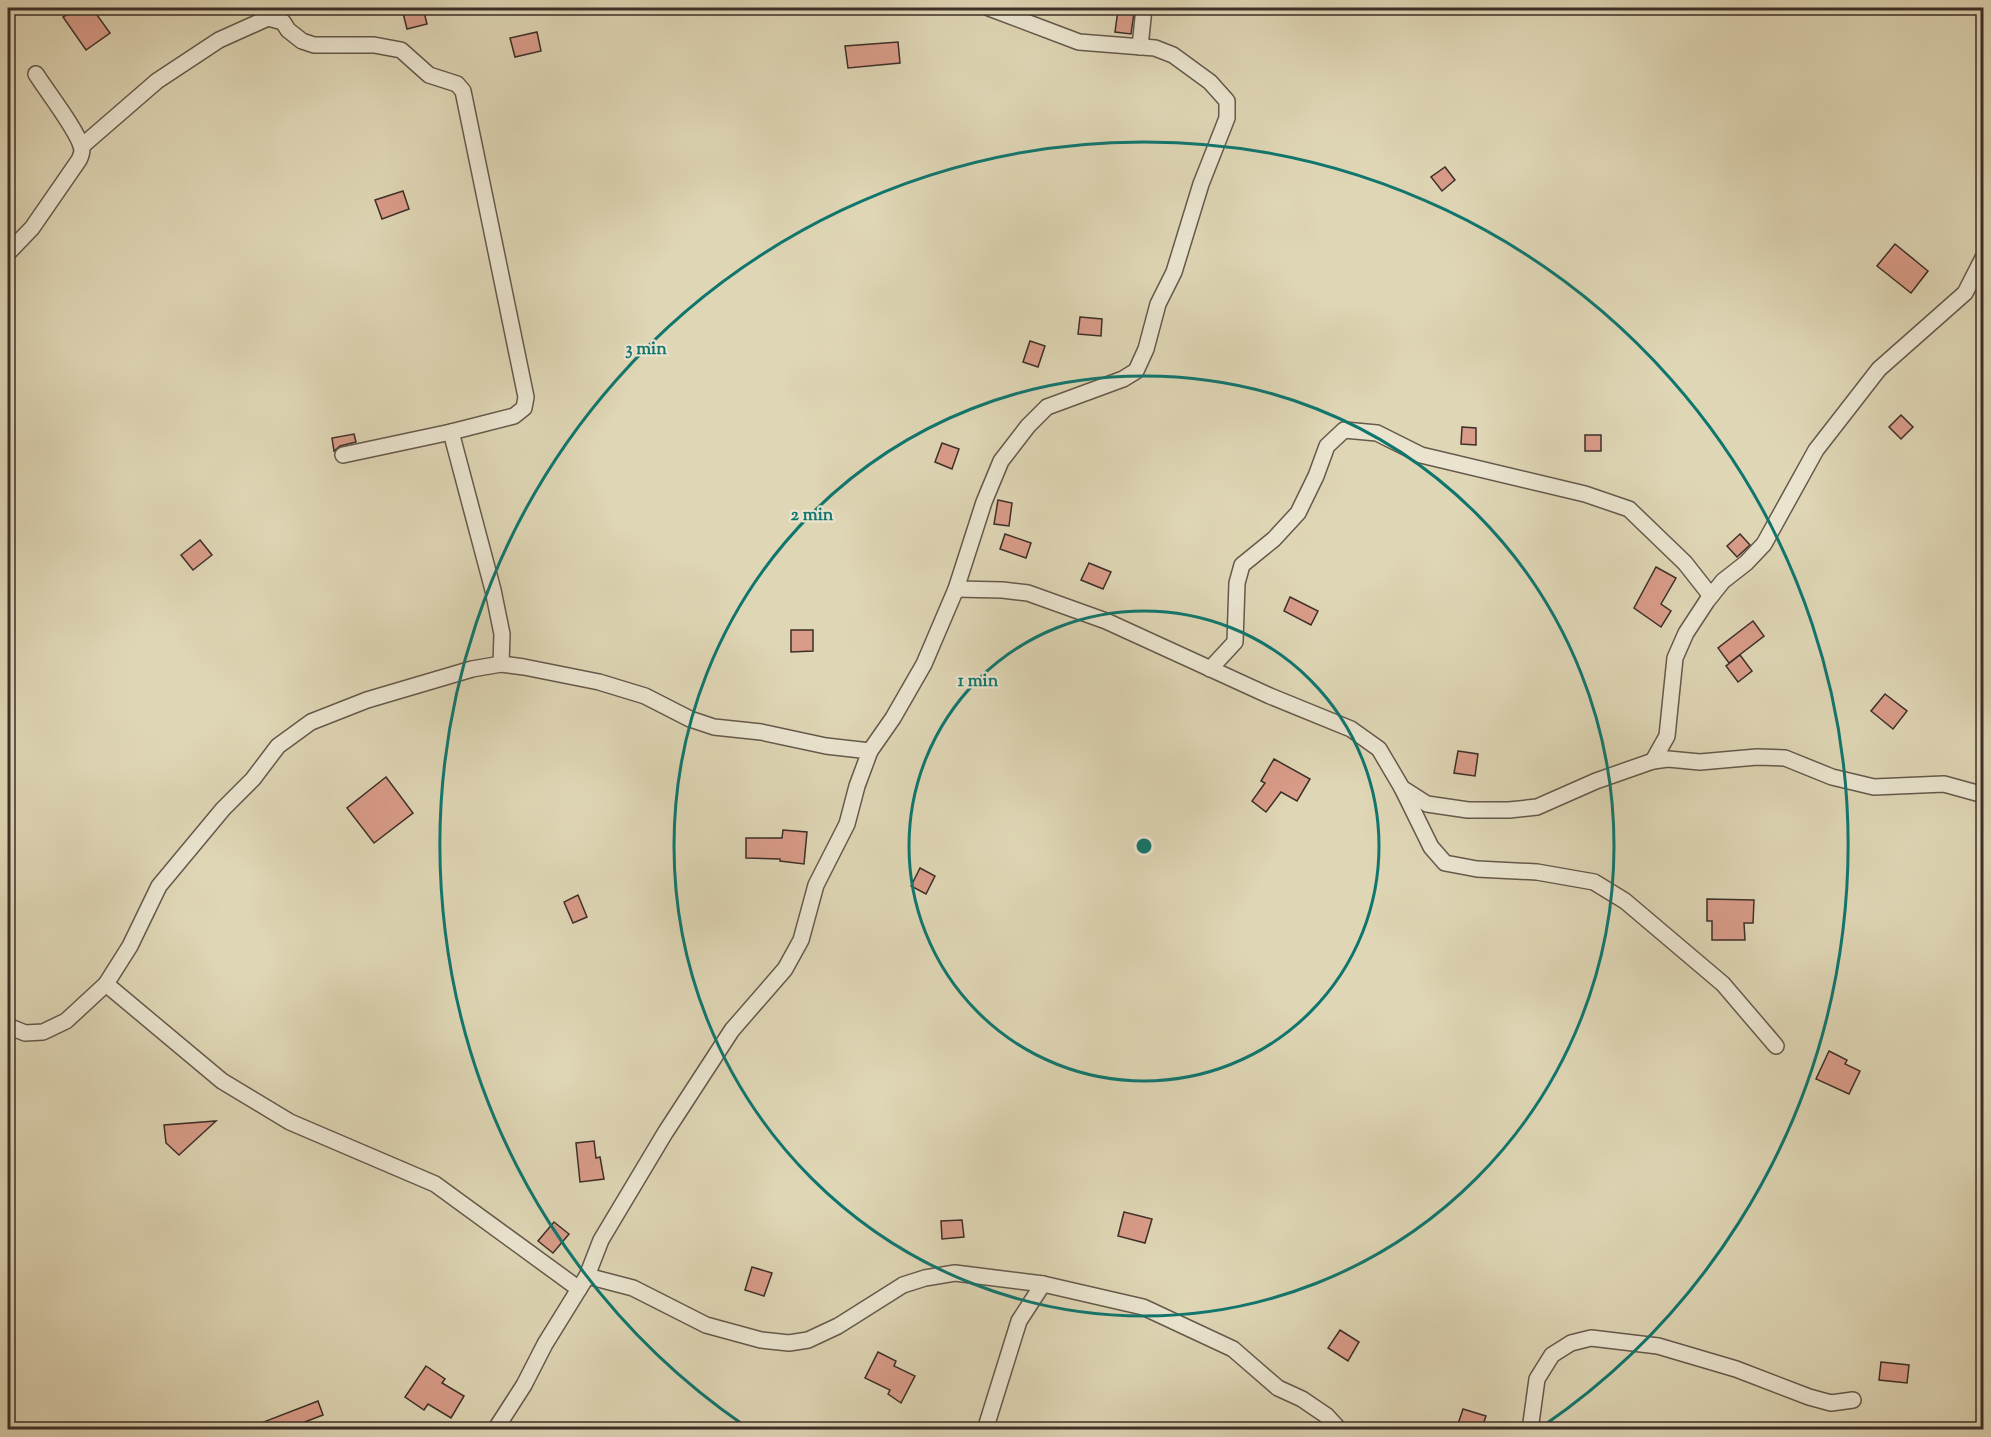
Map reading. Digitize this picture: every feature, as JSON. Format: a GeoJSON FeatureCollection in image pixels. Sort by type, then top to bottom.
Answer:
{"type":"FeatureCollection","features":[{"type":"Feature","properties":{"kind":"street"},"geometry":{"type":"LineString","coordinates":[[495,1430],[524,1385],[545,1344],[583,1282],[601,1240],[665,1132],[732,1030],[785,969],[796,950],[801,940],[816,885],[847,824],[857,786],[870,751],[924,664],[956,589],[984,502],[1001,461],[1028,426],[1047,407],[1124,379],[1136,371],[1146,349],[1158,304],[1174,272],[1201,184],[1227,118],[1227,101],[1210,81],[1173,55],[1155,48],[1079,42],[989,8]]}},
{"type":"Feature","properties":{"kind":"street"},"geometry":{"type":"LineString","coordinates":[[1140,47],[1144,8]]}},
{"type":"Feature","properties":{"kind":"street"},"geometry":{"type":"LineString","coordinates":[[8,253],[32,228],[79,160],[82,146],[158,81],[219,40],[268,18],[283,15],[302,41],[314,45],[344,47],[374,45],[401,50],[429,75],[457,84],[463,91],[526,397],[524,408],[514,416],[343,455]]}},
{"type":"Feature","properties":{"kind":"street"},"geometry":{"type":"LineString","coordinates":[[36,74],[82,146]]}},
{"type":"Feature","properties":{"kind":"street"},"geometry":{"type":"LineString","coordinates":[[1653,761],[1667,736],[1675,658],[1686,633],[1723,581],[1746,563],[1764,544],[1816,450],[1879,369],[1965,293],[1983,256]]}},
{"type":"Feature","properties":{"kind":"street"},"geometry":{"type":"LineString","coordinates":[[1210,669],[1234,642],[1236,583],[1242,565],[1274,539],[1298,513],[1316,476],[1327,446],[1344,430],[1377,433],[1421,455],[1585,494],[1629,509],[1685,563],[1712,596]]}},
{"type":"Feature","properties":{"kind":"street"},"geometry":{"type":"LineString","coordinates":[[451,432],[493,590],[502,634],[501,664]]}},
{"type":"Feature","properties":{"kind":"street"},"geometry":{"type":"LineString","coordinates":[[956,589],[1028,593],[1106,621],[1270,696],[1351,729],[1379,749],[1402,788],[1431,847],[1445,862],[1477,869],[1537,872],[1594,882],[1625,901],[1723,984],[1776,1046]]}},
{"type":"Feature","properties":{"kind":"street"},"geometry":{"type":"LineString","coordinates":[[8,1026],[25,1033],[42,1032],[66,1021],[106,984],[130,946],[159,886],[222,809],[253,780],[278,746],[311,722],[367,700],[472,669],[501,664],[600,682],[645,696],[690,719],[714,727],[761,732],[826,746],[870,751]]}},
{"type":"Feature","properties":{"kind":"street"},"geometry":{"type":"LineString","coordinates":[[1402,788],[1427,804],[1468,810],[1509,810],[1537,807],[1653,761],[1668,759],[1700,762],[1756,757],[1785,758],[1832,777],[1874,787],[1944,784],[1983,795]]}},
{"type":"Feature","properties":{"kind":"street"},"geometry":{"type":"LineString","coordinates":[[106,984],[222,1081],[290,1122],[435,1184],[583,1282],[633,1288],[706,1325],[760,1340],[789,1343],[808,1340],[838,1326],[903,1285],[925,1278],[955,1273],[1043,1284],[1143,1307],[1233,1349],[1278,1388],[1302,1399],[1327,1416],[1340,1430]]}},
{"type":"Feature","properties":{"kind":"street"},"geometry":{"type":"LineString","coordinates":[[985,1430],[1019,1321],[1043,1284]]}},
{"type":"Feature","properties":{"kind":"street"},"geometry":{"type":"LineString","coordinates":[[1530,1430],[1537,1378],[1552,1355],[1571,1343],[1591,1338],[1658,1346],[1736,1369],[1831,1404],[1853,1400]]}},
{"type":"Feature","properties":{"kind":"building"},"geometry":{"type":"Polygon","coordinates":[[[77,8],[92,8],[110,33],[86,50],[63,17],[77,8]]]}},
{"type":"Feature","properties":{"kind":"building"},"geometry":{"type":"Polygon","coordinates":[[[423,8],[427,24],[407,29],[403,13],[423,8]]]}},
{"type":"Feature","properties":{"kind":"building"},"geometry":{"type":"Polygon","coordinates":[[[1118,10],[1134,13],[1131,34],[1115,32],[1118,10]]]}},
{"type":"Feature","properties":{"kind":"building"},"geometry":{"type":"Polygon","coordinates":[[[537,32],[541,51],[515,57],[510,38],[537,32]]]}},
{"type":"Feature","properties":{"kind":"building"},"geometry":{"type":"Polygon","coordinates":[[[898,42],[900,63],[848,68],[845,46],[898,42]]]}},
{"type":"Feature","properties":{"kind":"building"},"geometry":{"type":"Polygon","coordinates":[[[1445,167],[1455,180],[1442,191],[1431,177],[1445,167]]]}},
{"type":"Feature","properties":{"kind":"building"},"geometry":{"type":"Polygon","coordinates":[[[403,191],[409,209],[382,219],[375,200],[403,191]]]}},
{"type":"Feature","properties":{"kind":"building"},"geometry":{"type":"Polygon","coordinates":[[[1895,244],[1928,271],[1911,293],[1877,266],[1895,244]]]}},
{"type":"Feature","properties":{"kind":"building"},"geometry":{"type":"Polygon","coordinates":[[[1080,317],[1102,319],[1101,336],[1078,334],[1080,317]]]}},
{"type":"Feature","properties":{"kind":"building"},"geometry":{"type":"Polygon","coordinates":[[[1030,341],[1045,346],[1038,367],[1023,362],[1030,341]]]}},
{"type":"Feature","properties":{"kind":"building"},"geometry":{"type":"Polygon","coordinates":[[[1901,415],[1913,427],[1901,439],[1889,427],[1901,415]]]}},
{"type":"Feature","properties":{"kind":"building"},"geometry":{"type":"Polygon","coordinates":[[[1462,427],[1476,428],[1476,445],[1461,444],[1462,427]]]}},
{"type":"Feature","properties":{"kind":"building"},"geometry":{"type":"Polygon","coordinates":[[[354,434],[356,442],[340,446],[334,451],[332,438],[354,434]]]}},
{"type":"Feature","properties":{"kind":"building"},"geometry":{"type":"Polygon","coordinates":[[[1585,435],[1601,435],[1601,451],[1585,451],[1585,435]]]}},
{"type":"Feature","properties":{"kind":"building"},"geometry":{"type":"Polygon","coordinates":[[[942,443],[959,449],[952,469],[935,462],[942,443]]]}},
{"type":"Feature","properties":{"kind":"building"},"geometry":{"type":"Polygon","coordinates":[[[998,500],[1012,503],[1009,526],[994,524],[998,500]]]}},
{"type":"Feature","properties":{"kind":"building"},"geometry":{"type":"Polygon","coordinates":[[[1005,534],[1031,543],[1026,558],[1000,549],[1005,534]]]}},
{"type":"Feature","properties":{"kind":"building"},"geometry":{"type":"Polygon","coordinates":[[[1740,534],[1750,545],[1737,557],[1727,546],[1740,534]]]}},
{"type":"Feature","properties":{"kind":"building"},"geometry":{"type":"Polygon","coordinates":[[[200,540],[212,555],[193,570],[181,555],[200,540]]]}},
{"type":"Feature","properties":{"kind":"building"},"geometry":{"type":"Polygon","coordinates":[[[1089,563],[1111,572],[1103,589],[1081,580],[1089,563]]]}},
{"type":"Feature","properties":{"kind":"building"},"geometry":{"type":"Polygon","coordinates":[[[1656,567],[1676,578],[1661,604],[1671,611],[1661,627],[1634,608],[1656,567]]]}},
{"type":"Feature","properties":{"kind":"building"},"geometry":{"type":"Polygon","coordinates":[[[1290,597],[1318,611],[1311,625],[1284,611],[1290,597]]]}},
{"type":"Feature","properties":{"kind":"building"},"geometry":{"type":"Polygon","coordinates":[[[1753,621],[1764,636],[1729,663],[1718,648],[1753,621]]]}},
{"type":"Feature","properties":{"kind":"building"},"geometry":{"type":"Polygon","coordinates":[[[791,630],[813,630],[813,651],[791,652],[791,630]]]}},
{"type":"Feature","properties":{"kind":"building"},"geometry":{"type":"Polygon","coordinates":[[[1740,655],[1752,671],[1738,682],[1726,666],[1740,655]]]}},
{"type":"Feature","properties":{"kind":"building"},"geometry":{"type":"Polygon","coordinates":[[[1885,694],[1907,711],[1893,729],[1871,711],[1885,694]]]}},
{"type":"Feature","properties":{"kind":"building"},"geometry":{"type":"Polygon","coordinates":[[[1458,751],[1478,754],[1475,776],[1454,773],[1458,751]]]}},
{"type":"Feature","properties":{"kind":"building"},"geometry":{"type":"Polygon","coordinates":[[[1274,759],[1310,779],[1297,801],[1281,792],[1266,812],[1252,801],[1265,783],[1261,781],[1274,759]]]}},
{"type":"Feature","properties":{"kind":"building"},"geometry":{"type":"Polygon","coordinates":[[[386,777],[413,813],[374,843],[347,808],[386,777]]]}},
{"type":"Feature","properties":{"kind":"building"},"geometry":{"type":"Polygon","coordinates":[[[783,830],[807,832],[804,864],[780,861],[780,859],[746,858],[746,838],[782,838],[783,830]]]}},
{"type":"Feature","properties":{"kind":"building"},"geometry":{"type":"Polygon","coordinates":[[[920,868],[935,876],[926,894],[911,886],[920,868]]]}},
{"type":"Feature","properties":{"kind":"building"},"geometry":{"type":"Polygon","coordinates":[[[578,895],[587,917],[573,923],[564,902],[578,895]]]}},
{"type":"Feature","properties":{"kind":"building"},"geometry":{"type":"Polygon","coordinates":[[[1707,899],[1754,900],[1753,923],[1744,923],[1745,940],[1712,940],[1712,921],[1707,921],[1707,899]]]}},
{"type":"Feature","properties":{"kind":"building"},"geometry":{"type":"Polygon","coordinates":[[[1829,1051],[1847,1060],[1845,1064],[1860,1071],[1849,1094],[1816,1079],[1829,1051]]]}},
{"type":"Feature","properties":{"kind":"building"},"geometry":{"type":"Polygon","coordinates":[[[216,1121],[179,1155],[166,1143],[164,1125],[216,1121]]]}},
{"type":"Feature","properties":{"kind":"building"},"geometry":{"type":"Polygon","coordinates":[[[594,1141],[596,1158],[600,1157],[604,1179],[580,1182],[576,1143],[594,1141]]]}},
{"type":"Feature","properties":{"kind":"building"},"geometry":{"type":"Polygon","coordinates":[[[1124,1212],[1152,1219],[1145,1243],[1118,1236],[1124,1212]]]}},
{"type":"Feature","properties":{"kind":"building"},"geometry":{"type":"Polygon","coordinates":[[[962,1220],[964,1237],[942,1239],[941,1221],[962,1220]]]}},
{"type":"Feature","properties":{"kind":"building"},"geometry":{"type":"Polygon","coordinates":[[[554,1222],[569,1234],[553,1253],[538,1241],[554,1222]]]}},
{"type":"Feature","properties":{"kind":"building"},"geometry":{"type":"Polygon","coordinates":[[[752,1267],[772,1273],[764,1296],[745,1290],[752,1267]]]}},
{"type":"Feature","properties":{"kind":"building"},"geometry":{"type":"Polygon","coordinates":[[[1340,1330],[1359,1342],[1348,1361],[1328,1348],[1340,1330]]]}},
{"type":"Feature","properties":{"kind":"building"},"geometry":{"type":"Polygon","coordinates":[[[878,1352],[896,1361],[894,1366],[915,1376],[901,1403],[888,1394],[890,1390],[865,1378],[878,1352]]]}},
{"type":"Feature","properties":{"kind":"building"},"geometry":{"type":"Polygon","coordinates":[[[1881,1362],[1909,1365],[1907,1383],[1879,1380],[1881,1362]]]}},
{"type":"Feature","properties":{"kind":"building"},"geometry":{"type":"Polygon","coordinates":[[[426,1366],[445,1379],[442,1383],[464,1396],[451,1418],[428,1404],[424,1410],[405,1397],[426,1366]]]}},
{"type":"Feature","properties":{"kind":"building"},"geometry":{"type":"Polygon","coordinates":[[[318,1401],[323,1415],[302,1423],[304,1430],[243,1430],[318,1401]]]}},
{"type":"Feature","properties":{"kind":"building"},"geometry":{"type":"Polygon","coordinates":[[[1463,1409],[1486,1416],[1481,1430],[1458,1424],[1463,1409]]]}}]}
